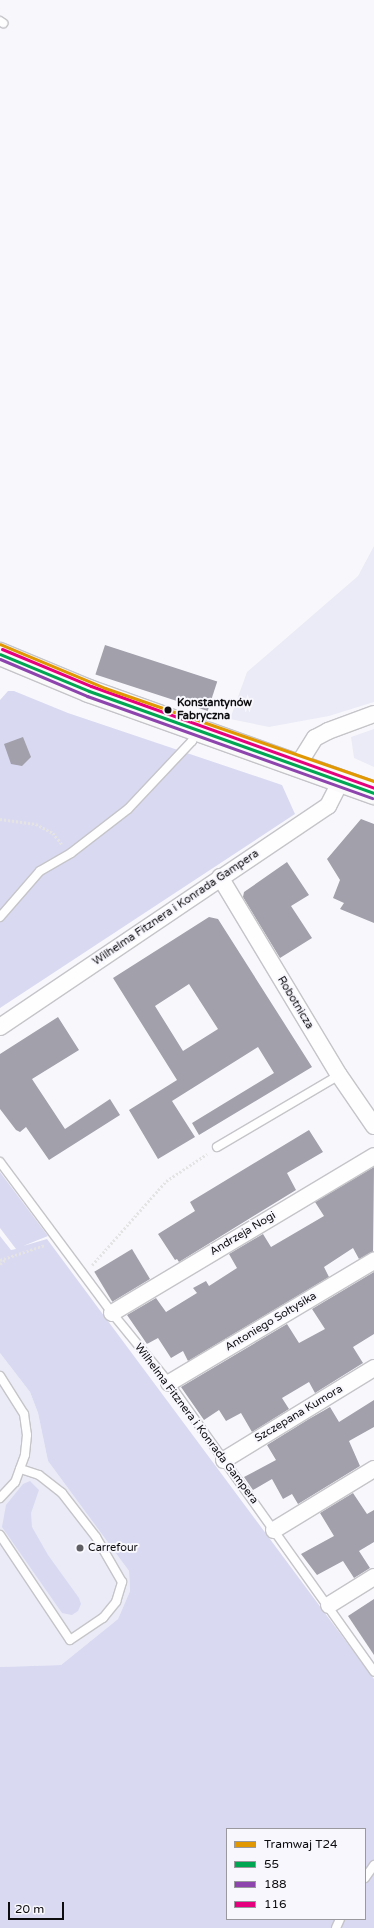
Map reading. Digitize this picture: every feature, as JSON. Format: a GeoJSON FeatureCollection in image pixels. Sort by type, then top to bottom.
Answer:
{"type":"FeatureCollection","features":[{"type":"Feature","properties":{"kind":"street"},"geometry":{"type":"LineString","coordinates":[[0,654],[89,691],[298,764],[374,793]]}},
{"type":"Feature","properties":{"kind":"street"},"geometry":{"type":"LineString","coordinates":[[298,764],[315,738],[328,731],[374,714]]}},
{"type":"Feature","properties":{"kind":"street","name":"Wilhelma Fitznera i Konrada Gampera"},"geometry":{"type":"LineString","coordinates":[[0,1027],[220,877],[328,806],[341,780]]}},
{"type":"Feature","properties":{"kind":"street","name":"Robotnicza"},"geometry":{"type":"LineString","coordinates":[[220,877],[339,1075],[374,1126]]}},
{"type":"Feature","properties":{"kind":"street","name":"Andrzeja Nogi"},"geometry":{"type":"LineString","coordinates":[[112,1313],[374,1156]]}},
{"type":"Feature","properties":{"kind":"street","name":"Antoniego Sołtysika"},"geometry":{"type":"LineString","coordinates":[[169,1383],[374,1261]]}},
{"type":"Feature","properties":{"kind":"street","name":"Szczepana Kumora"},"geometry":{"type":"LineString","coordinates":[[224,1460],[374,1368]]}},
{"type":"Feature","properties":{"kind":"street"},"geometry":{"type":"LineString","coordinates":[[274,1530],[374,1469]]}},
{"type":"Feature","properties":{"kind":"street"},"geometry":{"type":"LineString","coordinates":[[329,1605],[374,1578]]}},
{"type":"Feature","properties":{"kind":"lane"},"geometry":{"type":"LineString","coordinates":[[0,916],[40,871],[71,853],[128,810],[192,741],[197,729]]}},
{"type":"Feature","properties":{"kind":"lane"},"geometry":{"type":"LineString","coordinates":[[217,1147],[339,1075]]}},
{"type":"Feature","properties":{"kind":"lane","name":"Wilhelma Fitznera i Konrada Gampera"},"geometry":{"type":"LineString","coordinates":[[0,1162],[112,1313],[169,1383],[329,1605],[374,1671]]}},
{"type":"Feature","properties":{"kind":"lane"},"geometry":{"type":"LineString","coordinates":[[0,1376],[24,1414],[27,1435],[20,1469],[15,1482],[0,1498]]}},
{"type":"Feature","properties":{"kind":"lane"},"geometry":{"type":"LineString","coordinates":[[0,1535],[70,1640],[103,1618],[116,1602],[122,1582],[96,1537],[62,1493],[39,1475],[20,1469]]}},
{"type":"Feature","properties":{"kind":"lane"},"geometry":{"type":"LineString","coordinates":[[366,1877],[374,1865]]}},
{"type":"Feature","properties":{"kind":"path"},"geometry":{"type":"LineString","coordinates":[[0,819],[36,824],[53,833],[71,853]]}},
{"type":"Feature","properties":{"kind":"path"},"geometry":{"type":"LineString","coordinates":[[84,1274],[166,1181],[217,1147]]}},
{"type":"Feature","properties":{"kind":"path"},"geometry":{"type":"LineString","coordinates":[[0,1264],[5,1260],[58,1240]]}},
{"type":"Feature","properties":{"kind":"path"},"geometry":{"type":"LineString","coordinates":[[0,1260],[5,1260]]}},
{"type":"Feature","properties":{"kind":"shaded area"},"geometry":{"type":"Polygon","coordinates":[[[374,546],[374,702],[329,716],[269,727],[230,719],[247,672],[358,576],[374,546]]]}},
{"type":"Feature","properties":{"kind":"shaded area"},"geometry":{"type":"Polygon","coordinates":[[[8,691],[14,691],[68,713],[282,785],[295,814],[0,1008],[0,700],[8,691]]]}},
{"type":"Feature","properties":{"kind":"shaded area"},"geometry":{"type":"Polygon","coordinates":[[[374,729],[374,767],[354,758],[351,737],[374,729]]]}},
{"type":"Feature","properties":{"kind":"shaded area"},"geometry":{"type":"Polygon","coordinates":[[[0,1172],[48,1236],[23,1246],[47,1239],[374,1679],[374,1928],[0,1928],[0,1667],[61,1665],[118,1619],[130,1591],[129,1571],[48,1461],[38,1413],[30,1392],[0,1353],[0,1236],[11,1250],[16,1249],[0,1228],[0,1172]]]}},
{"type":"Feature","properties":{"kind":"shaded area"},"geometry":{"type":"Polygon","coordinates":[[[0,1353],[30,1392],[38,1413],[48,1461],[129,1571],[130,1591],[118,1619],[61,1665],[0,1667],[0,1353]]]}},
{"type":"Feature","properties":{"kind":"shaded area"},"geometry":{"type":"Polygon","coordinates":[[[30,1481],[39,1490],[31,1513],[32,1527],[48,1555],[79,1598],[81,1604],[78,1611],[72,1615],[62,1613],[2,1527],[6,1505],[23,1484],[30,1481]]]}},
{"type":"Feature","properties":{"kind":"building"},"geometry":{"type":"Polygon","coordinates":[[[105,645],[217,681],[208,711],[95,674],[105,645]]]}},
{"type":"Feature","properties":{"kind":"building"},"geometry":{"type":"Polygon","coordinates":[[[23,737],[31,757],[22,766],[11,764],[4,744],[23,737]]]}},
{"type":"Feature","properties":{"kind":"building"},"geometry":{"type":"Polygon","coordinates":[[[361,819],[374,824],[374,923],[340,909],[344,903],[333,898],[340,880],[327,859],[361,819]]]}},
{"type":"Feature","properties":{"kind":"building"},"geometry":{"type":"Polygon","coordinates":[[[287,862],[309,895],[291,906],[312,938],[280,958],[243,897],[244,892],[287,862]]]}},
{"type":"Feature","properties":{"kind":"building"},"geometry":{"type":"Polygon","coordinates":[[[209,917],[218,919],[312,1067],[199,1135],[192,1123],[274,1073],[258,1047],[172,1101],[195,1137],[158,1159],[129,1110],[177,1080],[113,978],[209,917]],[[189,984],[155,1006],[183,1051],[218,1029],[189,984]]]}},
{"type":"Feature","properties":{"kind":"building"},"geometry":{"type":"Polygon","coordinates":[[[58,1017],[79,1050],[32,1079],[65,1129],[110,1099],[120,1115],[49,1160],[26,1127],[20,1132],[16,1130],[0,1109],[0,1054],[58,1017]]]}},
{"type":"Feature","properties":{"kind":"building"},"geometry":{"type":"Polygon","coordinates":[[[309,1130],[323,1152],[287,1173],[296,1190],[179,1262],[177,1259],[175,1260],[158,1234],[195,1211],[190,1202],[309,1130]]]}},
{"type":"Feature","properties":{"kind":"building"},"geometry":{"type":"Polygon","coordinates":[[[374,1167],[373,1252],[359,1259],[353,1248],[324,1267],[329,1277],[188,1361],[183,1351],[171,1358],[158,1338],[147,1344],[127,1315],[156,1298],[166,1312],[197,1293],[193,1288],[206,1281],[209,1286],[237,1268],[229,1254],[263,1234],[271,1247],[324,1216],[315,1202],[374,1167]]]}},
{"type":"Feature","properties":{"kind":"building"},"geometry":{"type":"Polygon","coordinates":[[[132,1249],[150,1279],[112,1302],[94,1272],[132,1249]]]}},
{"type":"Feature","properties":{"kind":"building"},"geometry":{"type":"Polygon","coordinates":[[[374,1272],[374,1334],[353,1347],[363,1363],[315,1393],[309,1382],[282,1398],[289,1409],[252,1432],[241,1413],[226,1421],[219,1410],[204,1420],[181,1387],[287,1324],[299,1343],[325,1329],[312,1309],[374,1272]]]}},
{"type":"Feature","properties":{"kind":"building"},"geometry":{"type":"Polygon","coordinates":[[[374,1400],[374,1427],[349,1441],[360,1466],[298,1504],[292,1494],[283,1499],[272,1479],[253,1490],[244,1477],[276,1460],[267,1445],[309,1419],[330,1407],[339,1422],[374,1400]]]}},
{"type":"Feature","properties":{"kind":"building"},"geometry":{"type":"Polygon","coordinates":[[[353,1493],[367,1514],[374,1510],[374,1542],[359,1551],[370,1568],[354,1578],[343,1561],[317,1575],[301,1554],[334,1536],[320,1513],[353,1493]]]}},
{"type":"Feature","properties":{"kind":"building"},"geometry":{"type":"Polygon","coordinates":[[[374,1599],[374,1655],[348,1616],[374,1599]]]}},
{"type":"Feature","properties":{"kind":"tram line","name":"T24"},"geometry":{"type":"LineString","coordinates":[[0,644],[105,688],[374,781]]}},
{"type":"Feature","properties":{"kind":"transit line","name":"116"},"geometry":{"type":"LineString","coordinates":[[2,649],[91,686],[374,788]]}},
{"type":"Feature","properties":{"kind":"transit line","name":"55"},"geometry":{"type":"LineString","coordinates":[[0,654],[89,691],[374,793]]}},
{"type":"Feature","properties":{"kind":"transit line","name":"188"},"geometry":{"type":"LineString","coordinates":[[0,659],[87,696],[372,798]]}},
{"type":"Feature","properties":{"kind":"place","name":"Konstantynów Fabryczna"},"geometry":{"type":"Point","coordinates":[168,710]}},
{"type":"Feature","properties":{"kind":"place","name":"Carrefour"},"geometry":{"type":"Point","coordinates":[80,1548]}}]}
